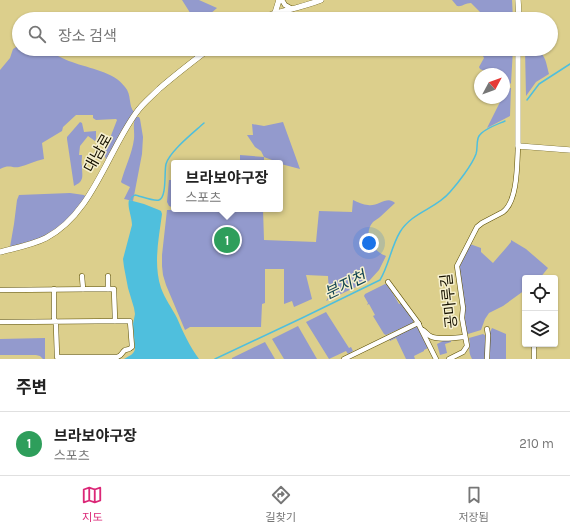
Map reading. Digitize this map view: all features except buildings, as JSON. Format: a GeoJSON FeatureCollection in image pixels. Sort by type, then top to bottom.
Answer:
{"type":"FeatureCollection","features":[{"type":"Feature","properties":{"kind":"street"},"geometry":{"type":"LineString","coordinates":[[275,12],[280,0],[292,9]]}},
{"type":"Feature","properties":{"kind":"street"},"geometry":{"type":"LineString","coordinates":[[279,12],[313,4],[322,0]]}},
{"type":"Feature","properties":{"kind":"street"},"geometry":{"type":"LineString","coordinates":[[518,0],[519,12]]}},
{"type":"Feature","properties":{"kind":"street","name":"대남로"},"geometry":{"type":"LineString","coordinates":[[0,252],[44,239],[60,229],[78,211],[89,195],[136,112],[150,97],[200,56]]}},
{"type":"Feature","properties":{"kind":"street"},"geometry":{"type":"LineString","coordinates":[[518,56],[518,146],[570,150]]}},
{"type":"Feature","properties":{"kind":"street","name":"공마루길"},"geometry":{"type":"LineString","coordinates":[[448,359],[460,353],[467,346],[462,318],[463,308],[457,266],[477,227],[504,212],[510,204],[516,180],[518,146]]}},
{"type":"Feature","properties":{"kind":"street"},"geometry":{"type":"LineString","coordinates":[[82,276],[83,289]]}},
{"type":"Feature","properties":{"kind":"street"},"geometry":{"type":"LineString","coordinates":[[108,276],[108,289]]}},
{"type":"Feature","properties":{"kind":"street","name":"공마루길"},"geometry":{"type":"LineString","coordinates":[[388,282],[418,323],[428,334],[434,338],[466,337]]}},
{"type":"Feature","properties":{"kind":"street"},"geometry":{"type":"LineString","coordinates":[[0,322],[55,321],[130,321],[132,347],[117,357],[57,357],[56,325],[55,321],[54,318],[54,289]]}},
{"type":"Feature","properties":{"kind":"street"},"geometry":{"type":"LineString","coordinates":[[0,290],[114,289],[115,321]]}},
{"type":"Feature","properties":{"kind":"street"},"geometry":{"type":"LineString","coordinates":[[344,359],[418,323]]}},
{"type":"Feature","properties":{"kind":"street","name":"공마루길"},"geometry":{"type":"LineString","coordinates":[[418,323],[436,359]]}},
{"type":"Feature","properties":{"kind":"street"},"geometry":{"type":"LineString","coordinates":[[486,329],[488,335],[487,359]]}},
{"type":"Feature","properties":{"kind":"street"},"geometry":{"type":"LineString","coordinates":[[534,347],[534,359]]}},
{"type":"Feature","properties":{"kind":"shaded area"},"geometry":{"type":"Polygon","coordinates":[[[182,0],[199,0],[217,8],[212,12],[190,12],[182,0]]]}},
{"type":"Feature","properties":{"kind":"shaded area"},"geometry":{"type":"Polygon","coordinates":[[[452,0],[512,0],[513,12],[480,12],[471,3],[457,6],[452,0]]]}},
{"type":"Feature","properties":{"kind":"shaded area"},"geometry":{"type":"Polygon","coordinates":[[[12,52],[12,56],[57,56],[70,62],[108,74],[114,77],[125,87],[129,93],[131,106],[134,112],[106,160],[105,151],[117,120],[96,120],[93,118],[93,115],[76,115],[63,127],[62,131],[42,143],[44,159],[19,167],[8,166],[0,169],[0,70],[10,58],[12,52]]]}},
{"type":"Feature","properties":{"kind":"shaded area"},"geometry":{"type":"Polygon","coordinates":[[[483,56],[513,56],[511,83],[510,84],[510,68],[479,67],[484,58],[483,56]]]}},
{"type":"Feature","properties":{"kind":"shaded area"},"geometry":{"type":"Polygon","coordinates":[[[525,56],[543,56],[549,74],[536,82],[526,96],[525,56]]]}},
{"type":"Feature","properties":{"kind":"shaded area"},"geometry":{"type":"Polygon","coordinates":[[[511,88],[510,116],[487,128],[499,104],[510,104],[511,88]]]}},
{"type":"Feature","properties":{"kind":"shaded area"},"geometry":{"type":"Polygon","coordinates":[[[136,117],[139,117],[140,119],[143,137],[142,154],[133,201],[124,199],[130,187],[121,182],[133,145],[134,122],[136,117]]]}},
{"type":"Feature","properties":{"kind":"shaded area"},"geometry":{"type":"Polygon","coordinates":[[[80,122],[82,123],[84,132],[96,131],[96,139],[95,141],[88,136],[80,146],[79,155],[82,155],[82,178],[78,184],[74,186],[67,137],[80,122]]]}},
{"type":"Feature","properties":{"kind":"shaded area"},"geometry":{"type":"Polygon","coordinates":[[[283,122],[300,169],[283,165],[283,160],[272,160],[264,157],[261,151],[255,147],[247,135],[253,135],[252,124],[264,126],[283,122]]]}},
{"type":"Feature","properties":{"kind":"shaded area"},"geometry":{"type":"Polygon","coordinates":[[[240,155],[264,157],[264,160],[240,160],[240,155]]]}},
{"type":"Feature","properties":{"kind":"shaded area"},"geometry":{"type":"Polygon","coordinates":[[[169,180],[171,180],[171,207],[167,202],[169,180]]]}},
{"type":"Feature","properties":{"kind":"shaded area"},"geometry":{"type":"Polygon","coordinates":[[[70,193],[84,195],[86,197],[79,208],[63,224],[41,238],[10,247],[19,195],[70,193]]]}},
{"type":"Feature","properties":{"kind":"shaded area"},"geometry":{"type":"Polygon","coordinates":[[[129,200],[161,211],[162,214],[158,241],[157,269],[161,288],[199,359],[124,359],[130,356],[135,350],[133,324],[135,314],[128,288],[123,259],[132,225],[129,200]]]}},
{"type":"Feature","properties":{"kind":"shaded area"},"geometry":{"type":"Polygon","coordinates":[[[353,200],[366,205],[372,205],[389,200],[395,203],[373,222],[370,227],[370,242],[381,254],[386,256],[379,270],[369,281],[326,301],[329,296],[328,276],[306,275],[312,299],[294,307],[292,301],[284,304],[284,269],[265,269],[265,303],[262,304],[261,327],[190,327],[185,330],[163,275],[162,255],[167,210],[171,210],[171,212],[263,212],[264,240],[316,242],[319,211],[352,212],[353,200]]]}},
{"type":"Feature","properties":{"kind":"shaded area"},"geometry":{"type":"Polygon","coordinates":[[[511,240],[526,249],[548,268],[542,275],[522,275],[522,292],[503,306],[489,313],[481,330],[468,334],[464,318],[459,268],[460,264],[470,244],[481,248],[481,252],[493,263],[511,242],[511,240]]]}},
{"type":"Feature","properties":{"kind":"shaded area"},"geometry":{"type":"Polygon","coordinates":[[[385,284],[388,285],[399,304],[402,303],[414,320],[413,323],[386,335],[373,316],[375,315],[369,304],[367,305],[368,303],[364,296],[365,294],[385,284]]]}},
{"type":"Feature","properties":{"kind":"shaded area"},"geometry":{"type":"Polygon","coordinates":[[[326,312],[349,348],[351,347],[353,351],[348,354],[346,351],[329,359],[306,322],[326,312]]]}},
{"type":"Feature","properties":{"kind":"shaded area"},"geometry":{"type":"Polygon","coordinates":[[[298,326],[317,359],[284,359],[272,339],[298,326]]]}},
{"type":"Feature","properties":{"kind":"shaded area"},"geometry":{"type":"Polygon","coordinates":[[[417,326],[428,348],[414,356],[415,359],[406,359],[396,338],[390,341],[389,339],[417,326]]]}},
{"type":"Feature","properties":{"kind":"shaded area"},"geometry":{"type":"Polygon","coordinates":[[[492,328],[506,334],[506,359],[489,359],[490,332],[492,328]]]}},
{"type":"Feature","properties":{"kind":"shaded area"},"geometry":{"type":"Polygon","coordinates":[[[483,334],[486,336],[485,359],[472,359],[469,338],[483,334]]]}},
{"type":"Feature","properties":{"kind":"shaded area"},"geometry":{"type":"Polygon","coordinates":[[[45,338],[45,359],[36,355],[0,355],[0,339],[45,338]]]}},
{"type":"Feature","properties":{"kind":"shaded area"},"geometry":{"type":"Polygon","coordinates":[[[443,341],[451,342],[445,344],[447,353],[440,355],[437,344],[443,341]]]}},
{"type":"Feature","properties":{"kind":"shaded area"},"geometry":{"type":"Polygon","coordinates":[[[265,342],[275,359],[232,359],[232,358],[265,342]]]}},
{"type":"Feature","properties":{"kind":"waterway","name":"분지천"},"geometry":{"type":"LineString","coordinates":[[527,100],[539,84],[570,64]]}},
{"type":"Feature","properties":{"kind":"waterway","name":"분지천"},"geometry":{"type":"LineString","coordinates":[[215,359],[380,280],[397,238],[405,225],[417,215],[438,203],[450,192],[474,158],[477,152],[478,140],[481,133],[505,121]]}},
{"type":"Feature","properties":{"kind":"waterway"},"geometry":{"type":"LineString","coordinates":[[131,200],[135,195],[154,200],[159,200],[162,198],[166,164],[168,159],[182,142],[204,123]]}},
{"type":"Feature","properties":{"kind":"place","name":"브라보야구장"},"geometry":{"type":"Point","coordinates":[227,240]}}]}
